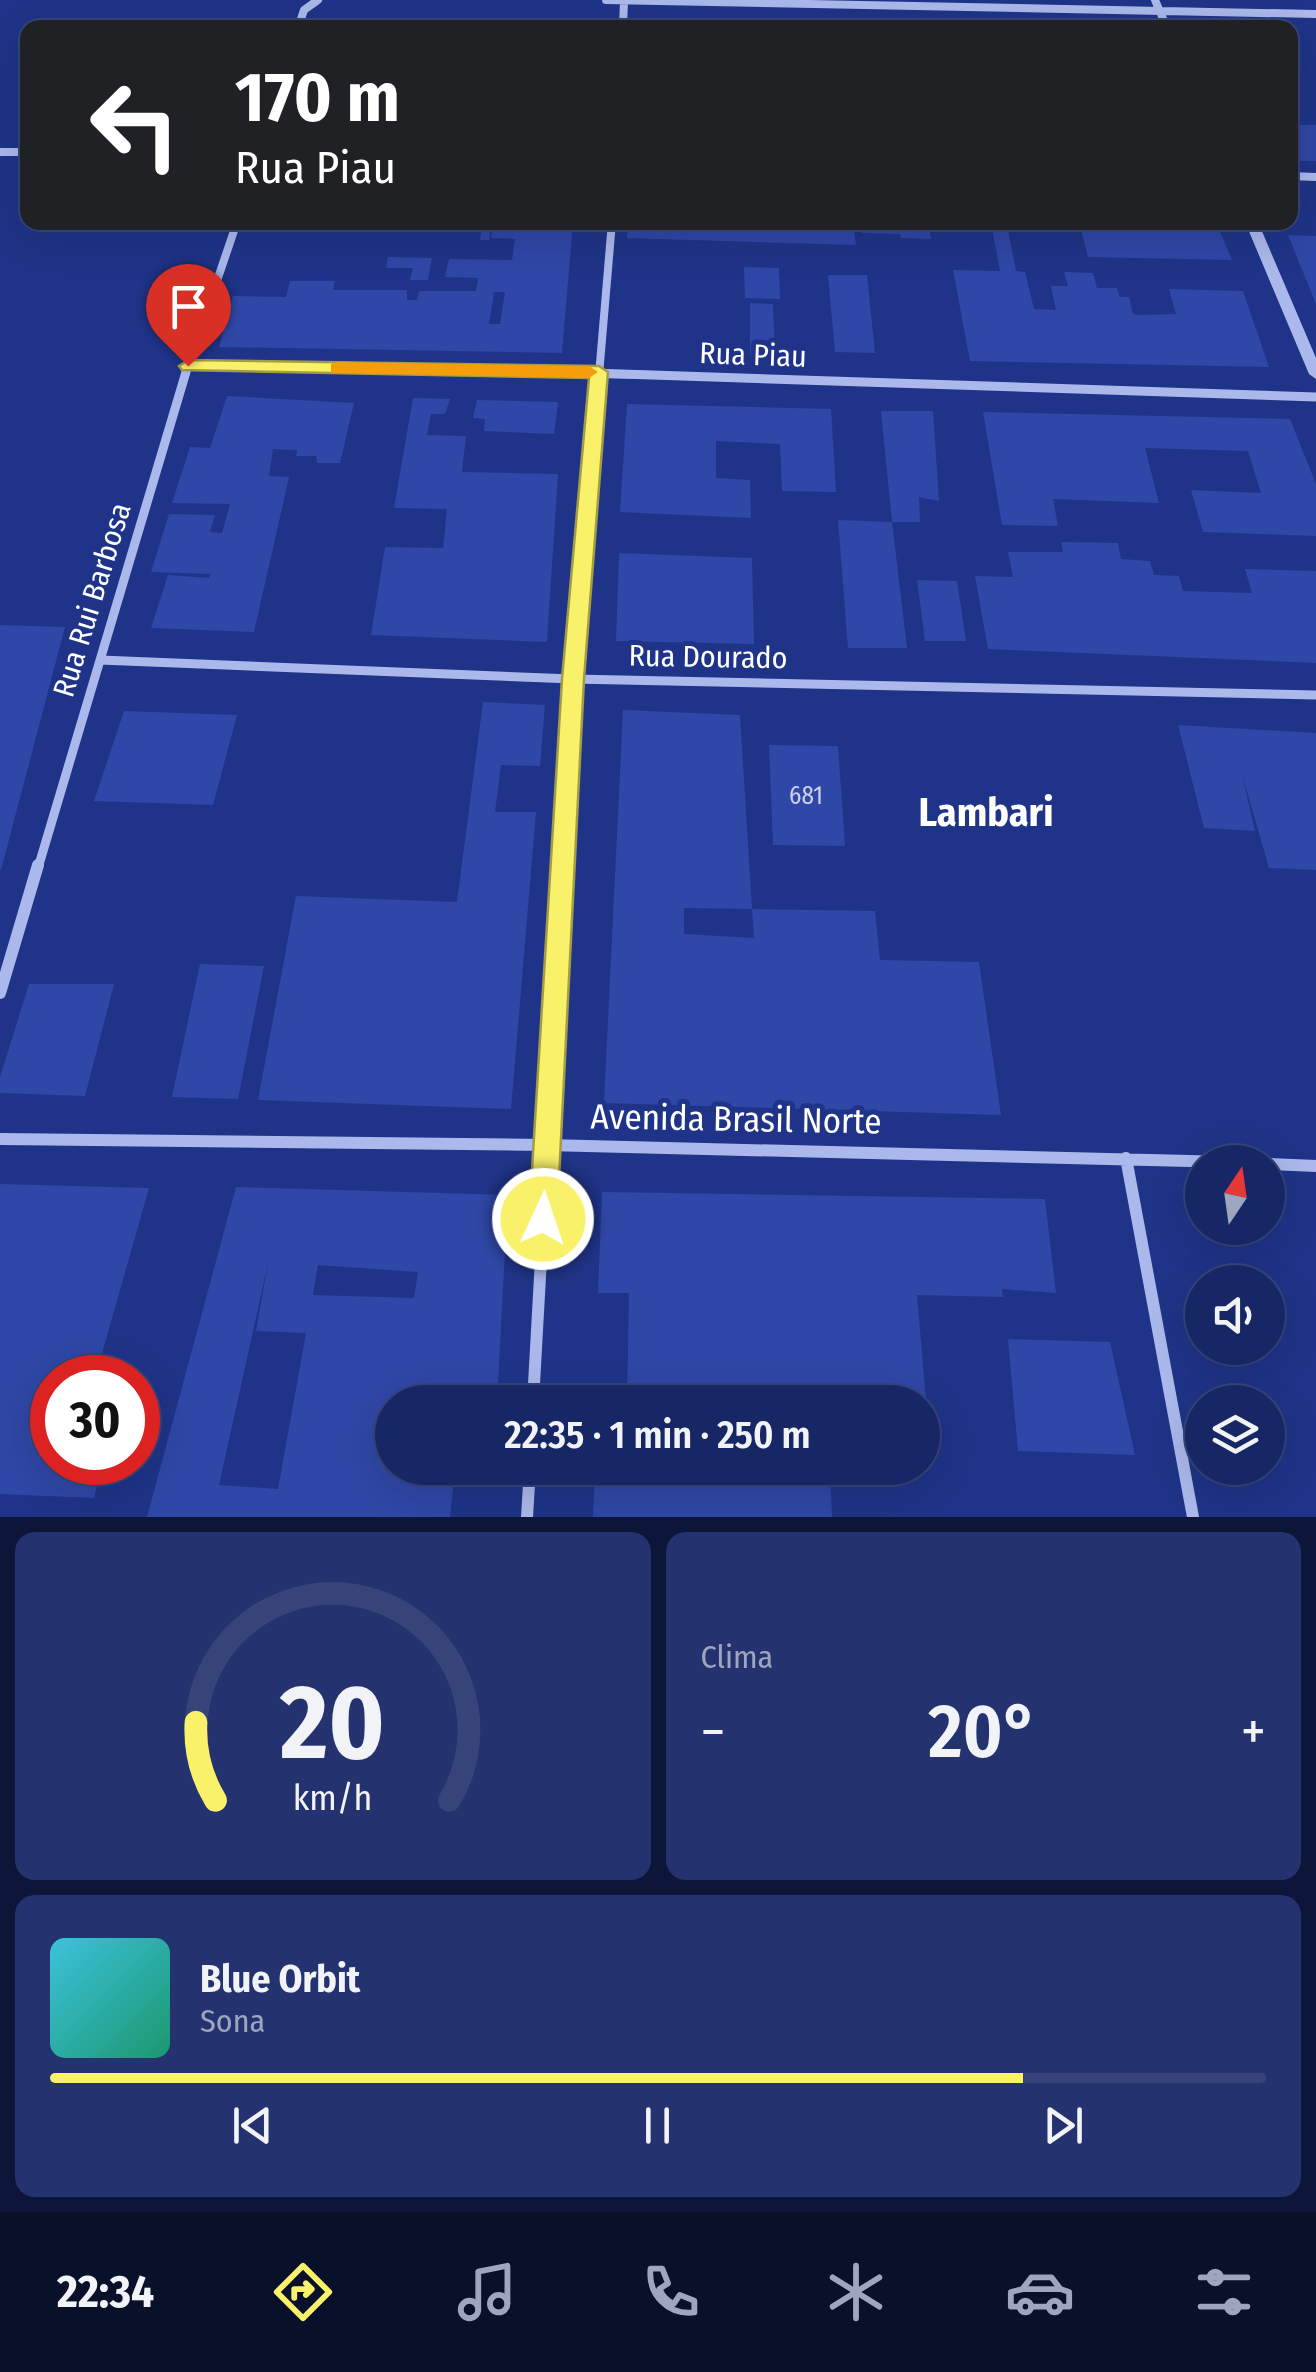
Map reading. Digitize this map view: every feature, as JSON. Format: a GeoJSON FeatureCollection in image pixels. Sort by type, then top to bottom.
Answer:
{"type":"FeatureCollection","features":[{"type":"Feature","properties":{"kind":"street"},"geometry":{"type":"LineString","coordinates":[[298,0],[304,10]]}},
{"type":"Feature","properties":{"kind":"street"},"geometry":{"type":"LineString","coordinates":[[301,20],[304,10],[318,0]]}},
{"type":"Feature","properties":{"kind":"street"},"geometry":{"type":"LineString","coordinates":[[606,0],[1316,14]]}},
{"type":"Feature","properties":{"kind":"street"},"geometry":{"type":"LineString","coordinates":[[1155,0],[1164,20]]}},
{"type":"Feature","properties":{"kind":"street","name":"Rua Rui Barbosa"},"geometry":{"type":"LineString","coordinates":[[0,993],[188,366],[234,230]]}},
{"type":"Feature","properties":{"kind":"street"},"geometry":{"type":"LineString","coordinates":[[535,1385],[573,679],[611,230]]}},
{"type":"Feature","properties":{"kind":"street"},"geometry":{"type":"LineString","coordinates":[[1254,230],[1316,374]]}},
{"type":"Feature","properties":{"kind":"street","name":"Rua Piau"},"geometry":{"type":"LineString","coordinates":[[188,366],[599,372],[1316,396]]}},
{"type":"Feature","properties":{"kind":"street","name":"Rua Dourado"},"geometry":{"type":"LineString","coordinates":[[100,660],[573,679],[1316,695]]}},
{"type":"Feature","properties":{"kind":"street","name":"Avenida Brasil Norte"},"geometry":{"type":"LineString","coordinates":[[0,1139],[547,1145],[1185,1160]]}},
{"type":"Feature","properties":{"kind":"street"},"geometry":{"type":"LineString","coordinates":[[1126,1158],[1194,1517]]}},
{"type":"Feature","properties":{"kind":"street"},"geometry":{"type":"LineString","coordinates":[[1285,1165],[1316,1166]]}},
{"type":"Feature","properties":{"kind":"street"},"geometry":{"type":"LineString","coordinates":[[527,1517],[529,1485]]}},
{"type":"Feature","properties":{"kind":"building"},"geometry":{"type":"Polygon","coordinates":[[[1298,125],[1316,125],[1316,161],[1298,161],[1298,125]]]}},
{"type":"Feature","properties":{"kind":"building"},"geometry":{"type":"Polygon","coordinates":[[[491,230],[489,240],[480,240],[481,231],[465,231],[491,230]]]}},
{"type":"Feature","properties":{"kind":"building"},"geometry":{"type":"Polygon","coordinates":[[[492,230],[572,230],[562,353],[219,347],[233,296],[286,297],[290,281],[335,281],[333,290],[407,290],[407,300],[417,300],[419,291],[476,291],[478,278],[445,277],[449,259],[512,260],[515,239],[491,238],[492,230]],[[494,292],[489,324],[500,324],[505,292],[494,292]]]}},
{"type":"Feature","properties":{"kind":"building"},"geometry":{"type":"Polygon","coordinates":[[[628,230],[854,230],[856,245],[627,238],[628,230]]]}},
{"type":"Feature","properties":{"kind":"building"},"geometry":{"type":"Polygon","coordinates":[[[862,230],[930,230],[931,239],[901,238],[900,234],[862,230]]]}},
{"type":"Feature","properties":{"kind":"building"},"geometry":{"type":"Polygon","coordinates":[[[992,230],[1008,230],[1016,271],[1025,272],[1034,309],[1056,310],[1051,286],[1068,286],[1064,272],[1093,273],[1097,288],[1117,288],[1120,297],[1129,297],[1133,314],[1140,315],[1176,314],[1169,289],[1243,291],[1269,367],[970,361],[953,270],[1000,271],[992,230]]]}},
{"type":"Feature","properties":{"kind":"building"},"geometry":{"type":"Polygon","coordinates":[[[1081,230],[1219,230],[1232,260],[1088,257],[1081,230]]]}},
{"type":"Feature","properties":{"kind":"building"},"geometry":{"type":"Polygon","coordinates":[[[1288,235],[1316,236],[1316,304],[1288,235]]]}},
{"type":"Feature","properties":{"kind":"building"},"geometry":{"type":"Polygon","coordinates":[[[388,257],[432,258],[428,280],[410,280],[413,268],[386,268],[388,257]]]}},
{"type":"Feature","properties":{"kind":"building"},"geometry":{"type":"Polygon","coordinates":[[[744,267],[779,268],[780,299],[745,298],[744,267]]]}},
{"type":"Feature","properties":{"kind":"building"},"geometry":{"type":"Polygon","coordinates":[[[828,275],[867,275],[875,353],[835,352],[828,275]]]}},
{"type":"Feature","properties":{"kind":"building"},"geometry":{"type":"Polygon","coordinates":[[[750,303],[773,304],[775,356],[750,356],[750,303]]]}},
{"type":"Feature","properties":{"kind":"building"},"geometry":{"type":"Polygon","coordinates":[[[227,396],[354,403],[340,463],[317,463],[316,456],[296,456],[297,450],[273,449],[269,476],[289,477],[254,632],[151,628],[168,575],[209,578],[211,574],[151,572],[169,514],[215,515],[210,532],[222,533],[230,504],[172,503],[190,447],[210,448],[227,396]]]}},
{"type":"Feature","properties":{"kind":"building"},"geometry":{"type":"Polygon","coordinates":[[[413,398],[450,399],[445,414],[431,414],[427,435],[466,436],[462,472],[558,474],[547,642],[371,635],[385,547],[443,548],[447,509],[394,508],[413,398]]]}},
{"type":"Feature","properties":{"kind":"building"},"geometry":{"type":"Polygon","coordinates":[[[477,400],[558,402],[554,434],[484,431],[485,419],[473,418],[477,400]]]}},
{"type":"Feature","properties":{"kind":"building"},"geometry":{"type":"Polygon","coordinates":[[[627,404],[831,409],[836,492],[782,491],[780,444],[716,441],[716,478],[750,480],[751,518],[620,512],[627,404]]]}},
{"type":"Feature","properties":{"kind":"building"},"geometry":{"type":"Polygon","coordinates":[[[881,411],[933,411],[939,501],[919,497],[920,522],[892,522],[881,411]]]}},
{"type":"Feature","properties":{"kind":"building"},"geometry":{"type":"Polygon","coordinates":[[[983,412],[1290,419],[1316,484],[1316,536],[1203,532],[1191,490],[1261,493],[1248,451],[1145,448],[1159,503],[1053,499],[1058,526],[1002,525],[983,412]]]}},
{"type":"Feature","properties":{"kind":"building"},"geometry":{"type":"Polygon","coordinates":[[[838,520],[892,522],[907,648],[848,648],[838,520]]]}},
{"type":"Feature","properties":{"kind":"building"},"geometry":{"type":"Polygon","coordinates":[[[1061,542],[1118,543],[1121,559],[1150,561],[1154,575],[1179,576],[1183,591],[1252,593],[1245,569],[1316,571],[1316,663],[988,649],[975,576],[1013,577],[1008,552],[1063,552],[1061,542]]]}},
{"type":"Feature","properties":{"kind":"building"},"geometry":{"type":"Polygon","coordinates":[[[619,553],[752,558],[754,644],[616,641],[619,553]]]}},
{"type":"Feature","properties":{"kind":"building"},"geometry":{"type":"Polygon","coordinates":[[[917,580],[957,581],[966,641],[925,641],[917,580]]]}},
{"type":"Feature","properties":{"kind":"building"},"geometry":{"type":"Polygon","coordinates":[[[0,625],[65,627],[1,870],[0,869],[0,625]]]}},
{"type":"Feature","properties":{"kind":"building"},"geometry":{"type":"Polygon","coordinates":[[[483,702],[545,705],[540,766],[501,765],[495,812],[536,812],[511,1109],[258,1100],[296,896],[457,902],[483,702]]]}},
{"type":"Feature","properties":{"kind":"building"},"geometry":{"type":"Polygon","coordinates":[[[623,710],[740,715],[752,909],[875,911],[880,960],[979,962],[1001,1115],[604,1103],[623,710]],[[684,908],[684,934],[754,938],[752,909],[684,908]]]}},
{"type":"Feature","properties":{"kind":"building"},"geometry":{"type":"Polygon","coordinates":[[[124,711],[237,715],[213,805],[94,801],[124,711]]]}},
{"type":"Feature","properties":{"kind":"building"},"geometry":{"type":"Polygon","coordinates":[[[1178,725],[1316,733],[1316,870],[1269,868],[1242,774],[1255,831],[1204,828],[1178,725]]]}},
{"type":"Feature","properties":{"kind":"building"},"geometry":{"type":"Polygon","coordinates":[[[769,745],[838,746],[845,846],[773,845],[769,745]]]}},
{"type":"Feature","properties":{"kind":"building"},"geometry":{"type":"Polygon","coordinates":[[[200,964],[264,966],[238,1099],[172,1097],[200,964]]]}},
{"type":"Feature","properties":{"kind":"building"},"geometry":{"type":"Polygon","coordinates":[[[29,984],[114,984],[85,1096],[0,1093],[0,1077],[29,984]]]}},
{"type":"Feature","properties":{"kind":"building"},"geometry":{"type":"Polygon","coordinates":[[[0,1184],[149,1188],[102,1355],[30,1355],[30,1485],[97,1485],[94,1498],[0,1494],[0,1184]]]}},
{"type":"Feature","properties":{"kind":"building"},"geometry":{"type":"Polygon","coordinates":[[[236,1187],[508,1195],[498,1385],[375,1385],[375,1485],[453,1485],[450,1517],[147,1517],[156,1485],[160,1485],[160,1469],[236,1187]],[[268,1263],[219,1485],[278,1489],[306,1333],[256,1331],[268,1263]],[[318,1265],[313,1295],[414,1298],[418,1272],[318,1265]]]}},
{"type":"Feature","properties":{"kind":"building"},"geometry":{"type":"Polygon","coordinates":[[[602,1192],[1045,1199],[1056,1293],[1002,1289],[1003,1297],[917,1295],[925,1385],[627,1385],[629,1293],[598,1293],[602,1192]]]}},
{"type":"Feature","properties":{"kind":"building"},"geometry":{"type":"Polygon","coordinates":[[[1008,1339],[1110,1342],[1135,1455],[1018,1451],[1008,1339]]]}},
{"type":"Feature","properties":{"kind":"building"},"geometry":{"type":"Polygon","coordinates":[[[594,1485],[831,1485],[832,1517],[593,1517],[594,1485]]]}},
{"type":"Feature","properties":{"kind":"slow traffic"},"geometry":{"type":"LineString","coordinates":[[337,368],[589,372]]}},
{"type":"Feature","properties":{"kind":"district","name":"Lambari"},"geometry":{"type":"Point","coordinates":[986,812]}},
{"type":"Feature","properties":{"kind":"route"},"geometry":{"type":"LineString","coordinates":[[188,366],[599,372],[573,679],[543,1219]]}}]}
